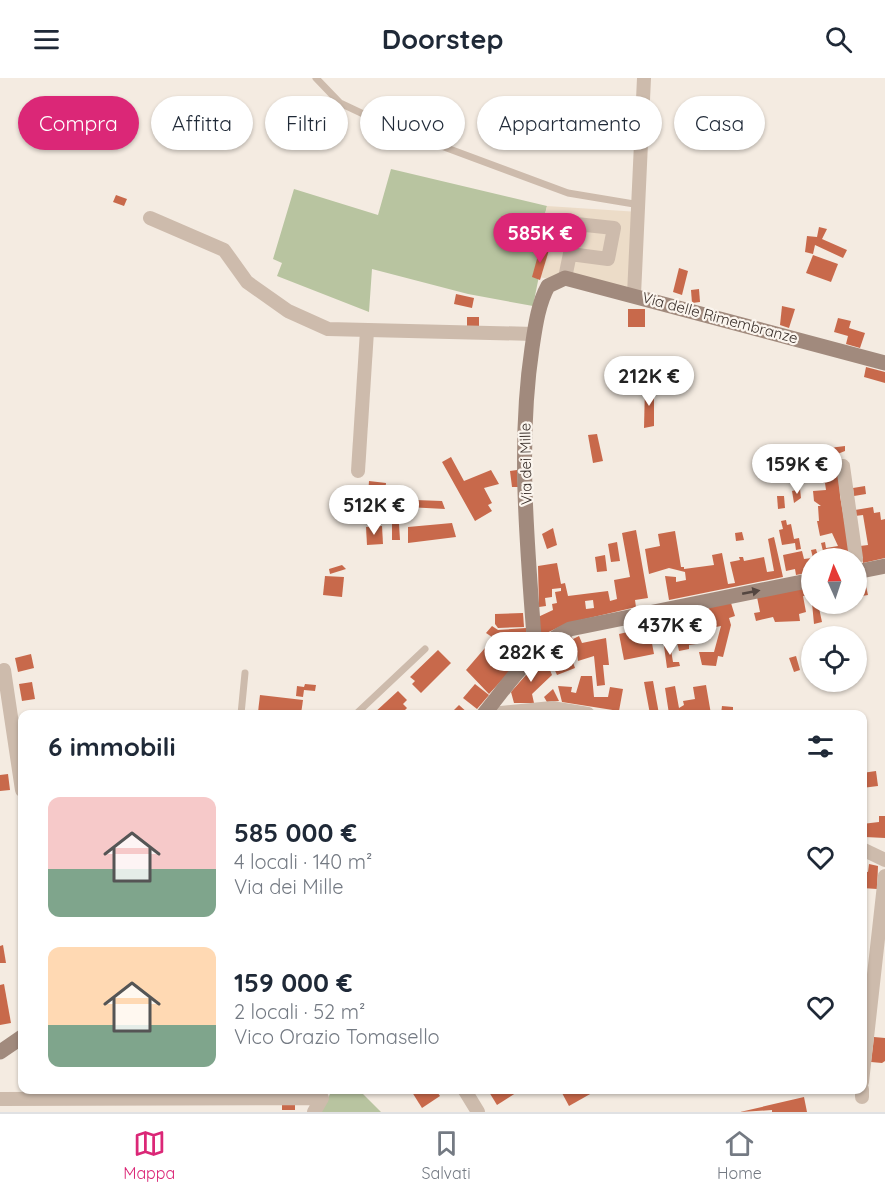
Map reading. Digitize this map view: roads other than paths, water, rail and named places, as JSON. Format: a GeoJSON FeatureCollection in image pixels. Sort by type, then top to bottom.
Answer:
{"type":"FeatureCollection","features":[{"type":"Feature","properties":{"kind":"main road","name":"Via delle Rimembranze"},"geometry":{"type":"LineString","coordinates":[[560,280],[634,295],[885,363]]}},
{"type":"Feature","properties":{"kind":"main road","name":"Via dei Mille"},"geometry":{"type":"LineString","coordinates":[[535,651],[529,570],[525,424],[527,381],[534,334],[544,294],[560,280]]}},
{"type":"Feature","properties":{"kind":"main road"},"geometry":{"type":"LineString","coordinates":[[867,565],[885,566]]}},
{"type":"Feature","properties":{"kind":"main road"},"geometry":{"type":"LineString","coordinates":[[487,710],[535,651],[555,636],[590,624],[801,582]]}},
{"type":"Feature","properties":{"kind":"main road"},"geometry":{"type":"LineString","coordinates":[[0,1052],[18,1041]]}},
{"type":"Feature","properties":{"kind":"street"},"geometry":{"type":"LineString","coordinates":[[634,295],[640,205],[644,78]]}},
{"type":"Feature","properties":{"kind":"street"},"geometry":{"type":"LineString","coordinates":[[150,218],[224,250],[247,282],[288,311],[328,329],[534,334]]}},
{"type":"Feature","properties":{"kind":"street"},"geometry":{"type":"LineString","coordinates":[[560,280],[570,254]]}},
{"type":"Feature","properties":{"kind":"street"},"geometry":{"type":"LineString","coordinates":[[358,471],[367,331]]}},
{"type":"Feature","properties":{"kind":"street"},"geometry":{"type":"LineString","coordinates":[[843,466],[855,548]]}},
{"type":"Feature","properties":{"kind":"street"},"geometry":{"type":"LineString","coordinates":[[4,670],[18,763]]}},
{"type":"Feature","properties":{"kind":"street"},"geometry":{"type":"LineString","coordinates":[[502,692],[506,702],[517,710]]}},
{"type":"Feature","properties":{"kind":"street"},"geometry":{"type":"LineString","coordinates":[[540,710],[567,710]]}},
{"type":"Feature","properties":{"kind":"street"},"geometry":{"type":"LineString","coordinates":[[867,852],[885,861]]}},
{"type":"Feature","properties":{"kind":"street"},"geometry":{"type":"LineString","coordinates":[[867,1057],[878,1001],[885,876]]}},
{"type":"Feature","properties":{"kind":"street"},"geometry":{"type":"LineString","coordinates":[[467,1094],[478,1112]]}},
{"type":"Feature","properties":{"kind":"street"},"geometry":{"type":"LineString","coordinates":[[3,1097],[322,1098],[314,1112]]}},
{"type":"Feature","properties":{"kind":"lane"},"geometry":{"type":"LineString","coordinates":[[316,78],[340,103],[393,129],[568,193],[640,205]]}},
{"type":"Feature","properties":{"kind":"lane"},"geometry":{"type":"LineString","coordinates":[[360,710],[425,649]]}},
{"type":"Feature","properties":{"kind":"lane"},"geometry":{"type":"LineString","coordinates":[[241,710],[245,673]]}}]}
